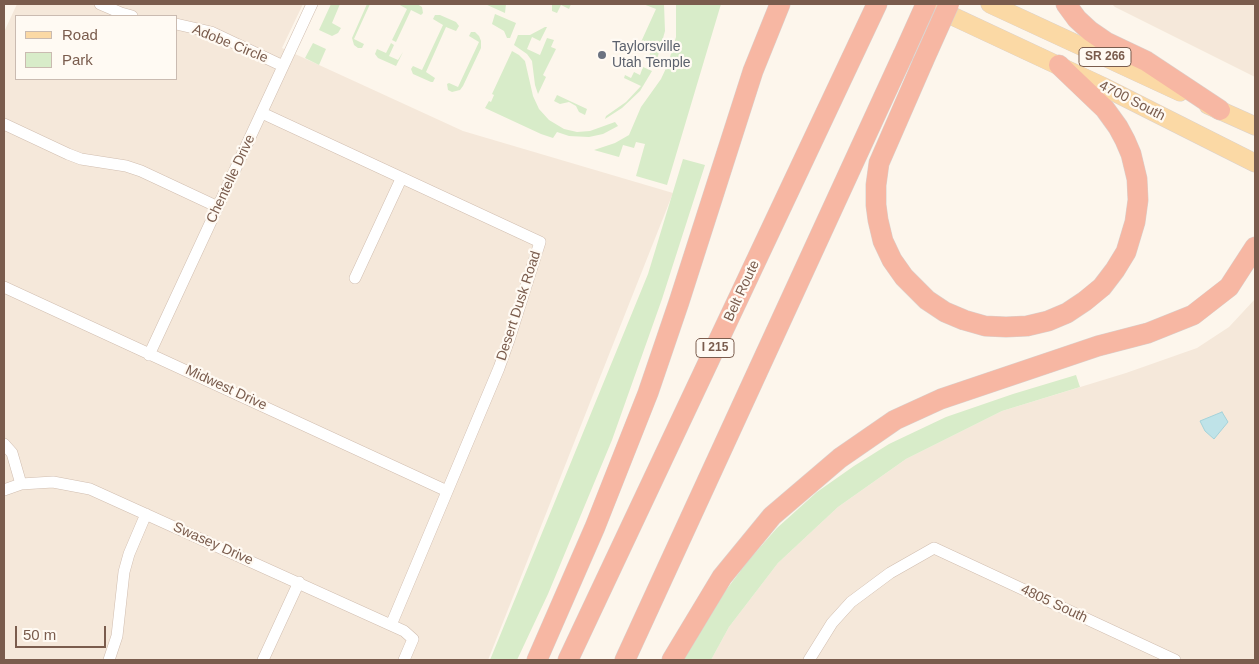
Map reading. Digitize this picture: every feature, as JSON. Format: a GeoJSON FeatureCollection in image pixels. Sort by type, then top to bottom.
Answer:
{"type":"FeatureCollection","features":[{"type":"Feature","properties":{"kind":"highway"},"geometry":{"type":"LineString","coordinates":[[537,660],[592,535],[648,393],[682,294],[753,71],[764,32],[769,4]]}},
{"type":"Feature","properties":{"kind":"highway"},"geometry":{"type":"LineString","coordinates":[[753,71],[780,4]]}},
{"type":"Feature","properties":{"kind":"highway","name":"Belt Route"},"geometry":{"type":"LineString","coordinates":[[568,660],[877,4]]}},
{"type":"Feature","properties":{"kind":"highway"},"geometry":{"type":"LineString","coordinates":[[625,660],[926,4]]}},
{"type":"Feature","properties":{"kind":"highway"},"geometry":{"type":"LineString","coordinates":[[949,4],[879,163],[876,195],[878,220],[882,236],[887,251],[898,269],[911,286],[927,300],[945,312],[964,320],[985,326],[1027,326],[1048,321],[1068,312],[1090,298],[1109,279],[1130,241],[1136,222],[1138,200],[1137,179],[1131,154],[1118,127],[1104,109],[1059,65]]}},
{"type":"Feature","properties":{"kind":"highway"},"geometry":{"type":"LineString","coordinates":[[1066,4],[1077,19],[1106,42],[1146,61],[1220,110]]}},
{"type":"Feature","properties":{"kind":"highway"},"geometry":{"type":"LineString","coordinates":[[672,660],[722,577],[772,516],[840,458],[895,420],[941,399],[1098,346],[1148,333],[1194,315],[1230,287],[1255,247]]}},
{"type":"Feature","properties":{"kind":"main road","name":"4700 South"},"geometry":{"type":"LineString","coordinates":[[926,4],[1059,65],[1255,163]]}},
{"type":"Feature","properties":{"kind":"main road","name":"4700 South"},"geometry":{"type":"LineString","coordinates":[[990,4],[1255,126]]}},
{"type":"Feature","properties":{"kind":"street"},"geometry":{"type":"LineString","coordinates":[[100,4],[128,15]]}},
{"type":"Feature","properties":{"kind":"street","name":"Chentelle Drive"},"geometry":{"type":"LineString","coordinates":[[149,355],[312,4]]}},
{"type":"Feature","properties":{"kind":"street","name":"Adobe Circle"},"geometry":{"type":"LineString","coordinates":[[178,24],[211,32],[283,66]]}},
{"type":"Feature","properties":{"kind":"street","name":"Desert Dusk Road"},"geometry":{"type":"LineString","coordinates":[[262,113],[540,242],[510,340],[392,625]]}},
{"type":"Feature","properties":{"kind":"street"},"geometry":{"type":"LineString","coordinates":[[4,124],[82,159],[134,168],[218,207]]}},
{"type":"Feature","properties":{"kind":"street"},"geometry":{"type":"LineString","coordinates":[[355,278],[401,179]]}},
{"type":"Feature","properties":{"kind":"street","name":"Midwest Drive"},"geometry":{"type":"LineString","coordinates":[[4,287],[447,491]]}},
{"type":"Feature","properties":{"kind":"street"},"geometry":{"type":"LineString","coordinates":[[4,444],[12,453],[21,484]]}},
{"type":"Feature","properties":{"kind":"street","name":"Swasey Drive"},"geometry":{"type":"LineString","coordinates":[[4,490],[21,484],[37,482],[72,484],[90,489],[404,631],[413,639],[404,660]]}},
{"type":"Feature","properties":{"kind":"street"},"geometry":{"type":"LineString","coordinates":[[109,660],[117,636],[124,572],[129,554],[146,514]]}},
{"type":"Feature","properties":{"kind":"street","name":"4805 South"},"geometry":{"type":"LineString","coordinates":[[809,660],[832,623],[851,602],[890,573],[934,548],[1175,660]]}},
{"type":"Feature","properties":{"kind":"street"},"geometry":{"type":"LineString","coordinates":[[263,660],[299,582]]}},
{"type":"Feature","properties":{"kind":"shaded area"},"geometry":{"type":"Polygon","coordinates":[[[17,4],[303,4],[282,48],[463,131],[673,193],[488,660],[4,660],[4,32],[17,4]]]}},
{"type":"Feature","properties":{"kind":"shaded area"},"geometry":{"type":"Polygon","coordinates":[[[1112,4],[1255,4],[1255,77],[1115,7],[1112,4]]]}},
{"type":"Feature","properties":{"kind":"shaded area"},"geometry":{"type":"Polygon","coordinates":[[[1255,299],[1255,660],[711,660],[729,627],[778,563],[838,507],[906,459],[1002,411],[1126,373],[1197,348],[1229,327],[1255,299]]]}},
{"type":"Feature","properties":{"kind":"green space"},"geometry":{"type":"Polygon","coordinates":[[[331,4],[340,4],[332,23],[341,28],[338,33],[332,36],[319,30],[331,4]]]}},
{"type":"Feature","properties":{"kind":"green space"},"geometry":{"type":"Polygon","coordinates":[[[367,4],[370,4],[354,39],[364,44],[362,48],[358,48],[354,45],[352,38],[367,4]]]}},
{"type":"Feature","properties":{"kind":"green space"},"geometry":{"type":"Polygon","coordinates":[[[398,4],[417,4],[422,7],[423,13],[421,15],[411,10],[396,42],[392,40],[407,9],[398,4]]]}},
{"type":"Feature","properties":{"kind":"green space"},"geometry":{"type":"Polygon","coordinates":[[[485,4],[506,4],[505,13],[485,4]]]}},
{"type":"Feature","properties":{"kind":"green space"},"geometry":{"type":"Polygon","coordinates":[[[552,4],[571,4],[569,9],[561,5],[557,13],[552,11],[552,4]]]}},
{"type":"Feature","properties":{"kind":"green space"},"geometry":{"type":"Polygon","coordinates":[[[643,4],[664,4],[665,31],[656,63],[647,59],[651,52],[644,49],[647,43],[643,40],[641,42],[656,9],[643,4]]]}},
{"type":"Feature","properties":{"kind":"green space"},"geometry":{"type":"Polygon","coordinates":[[[676,4],[721,4],[667,185],[636,176],[645,144],[636,142],[634,148],[623,145],[619,157],[594,150],[615,143],[629,135],[641,107],[661,79],[668,64],[676,37],[676,4]]]}},
{"type":"Feature","properties":{"kind":"green space"},"geometry":{"type":"Polygon","coordinates":[[[495,14],[516,23],[510,38],[507,38],[504,31],[492,24],[495,14]]]}},
{"type":"Feature","properties":{"kind":"green space"},"geometry":{"type":"Polygon","coordinates":[[[435,15],[440,15],[456,22],[459,26],[456,31],[446,27],[426,72],[435,78],[431,82],[413,74],[411,69],[413,66],[422,70],[443,25],[433,19],[435,15]]]}},
{"type":"Feature","properties":{"kind":"green space"},"geometry":{"type":"Polygon","coordinates":[[[547,27],[540,41],[532,37],[527,49],[540,55],[547,38],[554,40],[551,47],[556,49],[543,75],[546,77],[538,94],[532,61],[527,54],[514,45],[518,35],[530,35],[547,27]]]}},
{"type":"Feature","properties":{"kind":"green space"},"geometry":{"type":"Polygon","coordinates":[[[471,32],[475,32],[479,36],[481,48],[463,86],[460,90],[452,92],[448,90],[447,84],[458,87],[479,42],[469,36],[471,32]]]}},
{"type":"Feature","properties":{"kind":"green space"},"geometry":{"type":"Polygon","coordinates":[[[313,43],[326,49],[319,65],[305,58],[313,43]]]}},
{"type":"Feature","properties":{"kind":"green space"},"geometry":{"type":"Polygon","coordinates":[[[391,43],[394,45],[389,56],[398,60],[403,52],[396,66],[378,58],[375,54],[377,49],[386,53],[391,43]]]}},
{"type":"Feature","properties":{"kind":"green space"},"geometry":{"type":"Polygon","coordinates":[[[512,51],[525,61],[533,96],[539,109],[549,120],[564,129],[577,132],[590,131],[615,122],[618,126],[603,134],[589,137],[569,136],[557,132],[553,138],[485,108],[489,101],[491,102],[494,95],[492,94],[512,51]]]}},
{"type":"Feature","properties":{"kind":"green space"},"geometry":{"type":"Polygon","coordinates":[[[643,67],[652,71],[640,91],[622,108],[605,119],[606,116],[626,102],[641,86],[624,78],[625,75],[631,78],[634,72],[640,75],[643,67]]]}},
{"type":"Feature","properties":{"kind":"green space"},"geometry":{"type":"Polygon","coordinates":[[[557,95],[587,109],[585,115],[569,102],[560,104],[554,101],[557,95]]]}},
{"type":"Feature","properties":{"kind":"green space"},"geometry":{"type":"Polygon","coordinates":[[[683,159],[705,165],[662,299],[612,440],[548,594],[517,660],[490,660],[648,274],[683,159]]]}},
{"type":"Feature","properties":{"kind":"green space"},"geometry":{"type":"Polygon","coordinates":[[[1076,375],[1080,387],[1002,411],[906,459],[838,507],[778,563],[729,627],[711,660],[682,660],[723,594],[748,561],[777,528],[817,492],[889,444],[946,417],[1076,375]]]}},
{"type":"Feature","properties":{"kind":"water"},"geometry":{"type":"Polygon","coordinates":[[[1222,412],[1228,422],[1214,439],[1205,431],[1200,421],[1222,412]]]}},
{"type":"Feature","properties":{"kind":"place","name":"Taylorsville Utah Temple"},"geometry":{"type":"Point","coordinates":[602,55]}}]}
